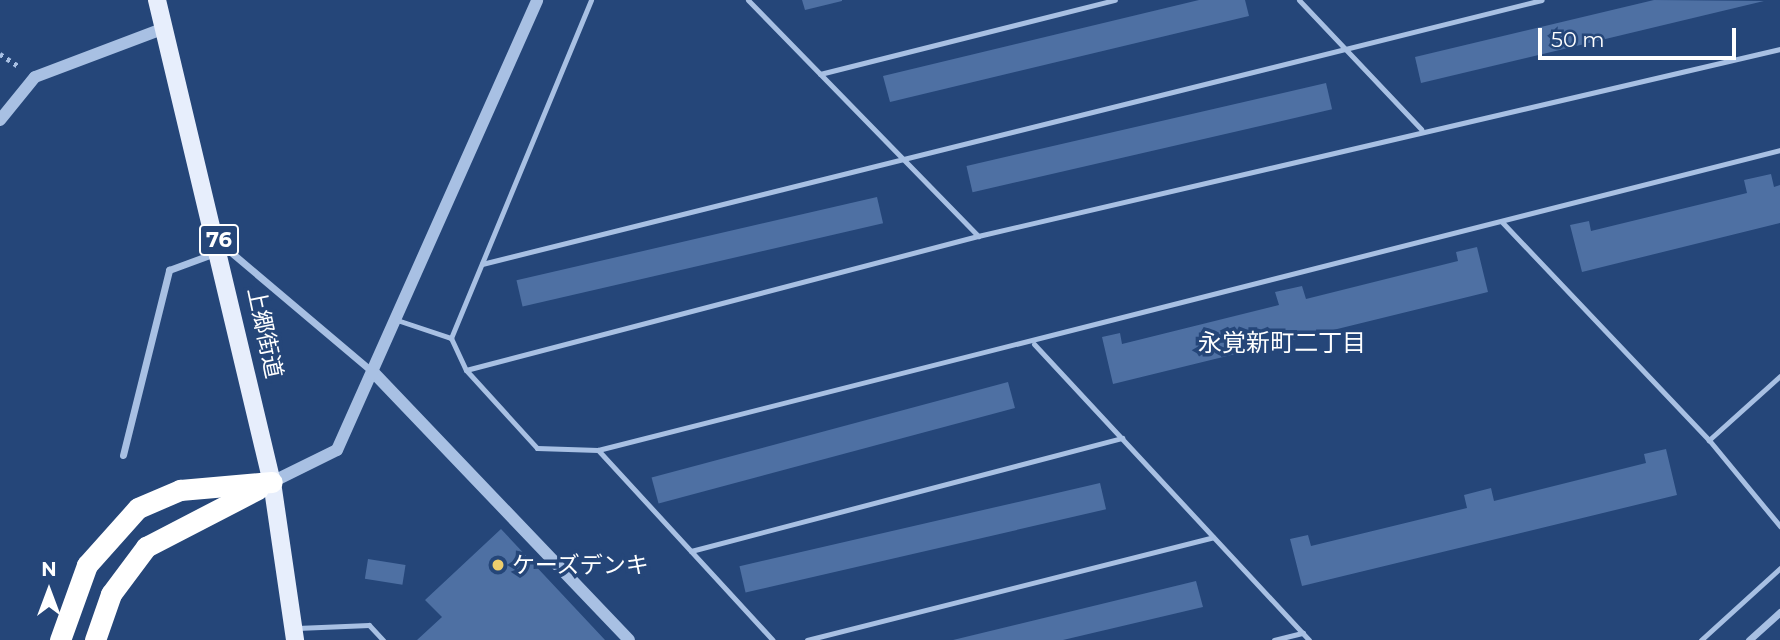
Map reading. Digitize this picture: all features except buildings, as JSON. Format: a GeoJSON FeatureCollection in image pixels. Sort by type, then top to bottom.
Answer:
{"type":"FeatureCollection","features":[{"type":"Feature","properties":{"kind":"highway"},"geometry":{"type":"LineString","coordinates":[[60,640],[87,565],[138,508],[180,490],[272,482]]}},
{"type":"Feature","properties":{"kind":"highway"},"geometry":{"type":"LineString","coordinates":[[95,640],[111,594],[146,547],[272,482]]}},
{"type":"Feature","properties":{"kind":"main road","name":"上郷街道"},"geometry":{"type":"LineString","coordinates":[[158,0],[220,246],[272,482],[294,634]]}},
{"type":"Feature","properties":{"kind":"street"},"geometry":{"type":"LineString","coordinates":[[272,482],[337,450],[400,321],[537,0]]}},
{"type":"Feature","properties":{"kind":"street"},"geometry":{"type":"LineString","coordinates":[[0,120],[35,77],[165,28]]}},
{"type":"Feature","properties":{"kind":"street"},"geometry":{"type":"LineString","coordinates":[[123,455],[169,270],[220,246],[374,373],[629,640]]}},
{"type":"Feature","properties":{"kind":"street"},"geometry":{"type":"LineString","coordinates":[[1749,640],[1780,612]]}},
{"type":"Feature","properties":{"kind":"lane"},"geometry":{"type":"LineString","coordinates":[[451,338],[591,0]]}},
{"type":"Feature","properties":{"kind":"lane"},"geometry":{"type":"LineString","coordinates":[[748,0],[978,236]]}},
{"type":"Feature","properties":{"kind":"lane"},"geometry":{"type":"LineString","coordinates":[[820,74],[1115,0]]}},
{"type":"Feature","properties":{"kind":"lane"},"geometry":{"type":"LineString","coordinates":[[1299,0],[1421,128]]}},
{"type":"Feature","properties":{"kind":"lane"},"geometry":{"type":"LineString","coordinates":[[482,264],[1542,0]]}},
{"type":"Feature","properties":{"kind":"lane"},"geometry":{"type":"LineString","coordinates":[[466,370],[978,236],[1421,128],[1780,49]]}},
{"type":"Feature","properties":{"kind":"lane"},"geometry":{"type":"LineString","coordinates":[[400,321],[451,338],[466,370],[537,448],[598,450],[1034,344],[1780,150]]}},
{"type":"Feature","properties":{"kind":"lane"},"geometry":{"type":"LineString","coordinates":[[1502,222],[1709,440],[1780,526]]}},
{"type":"Feature","properties":{"kind":"lane"},"geometry":{"type":"LineString","coordinates":[[1034,344],[1309,640]]}},
{"type":"Feature","properties":{"kind":"lane"},"geometry":{"type":"LineString","coordinates":[[1709,440],[1780,376]]}},
{"type":"Feature","properties":{"kind":"lane"},"geometry":{"type":"LineString","coordinates":[[691,551],[1122,438]]}},
{"type":"Feature","properties":{"kind":"lane"},"geometry":{"type":"LineString","coordinates":[[598,450],[773,640]]}},
{"type":"Feature","properties":{"kind":"lane"},"geometry":{"type":"LineString","coordinates":[[807,640],[1213,537]]}},
{"type":"Feature","properties":{"kind":"lane"},"geometry":{"type":"LineString","coordinates":[[1701,640],[1780,568]]}},
{"type":"Feature","properties":{"kind":"lane"},"geometry":{"type":"LineString","coordinates":[[294,634],[369,625],[383,640]]}},
{"type":"Feature","properties":{"kind":"lane"},"geometry":{"type":"LineString","coordinates":[[1274,640],[1303,633]]}},
{"type":"Feature","properties":{"kind":"place","name":"ケーズデンキ"},"geometry":{"type":"Point","coordinates":[498,565]}},
{"type":"Feature","properties":{"kind":"district","name":"永覚新町二丁目"},"geometry":{"type":"Point","coordinates":[1282,343]}}]}
